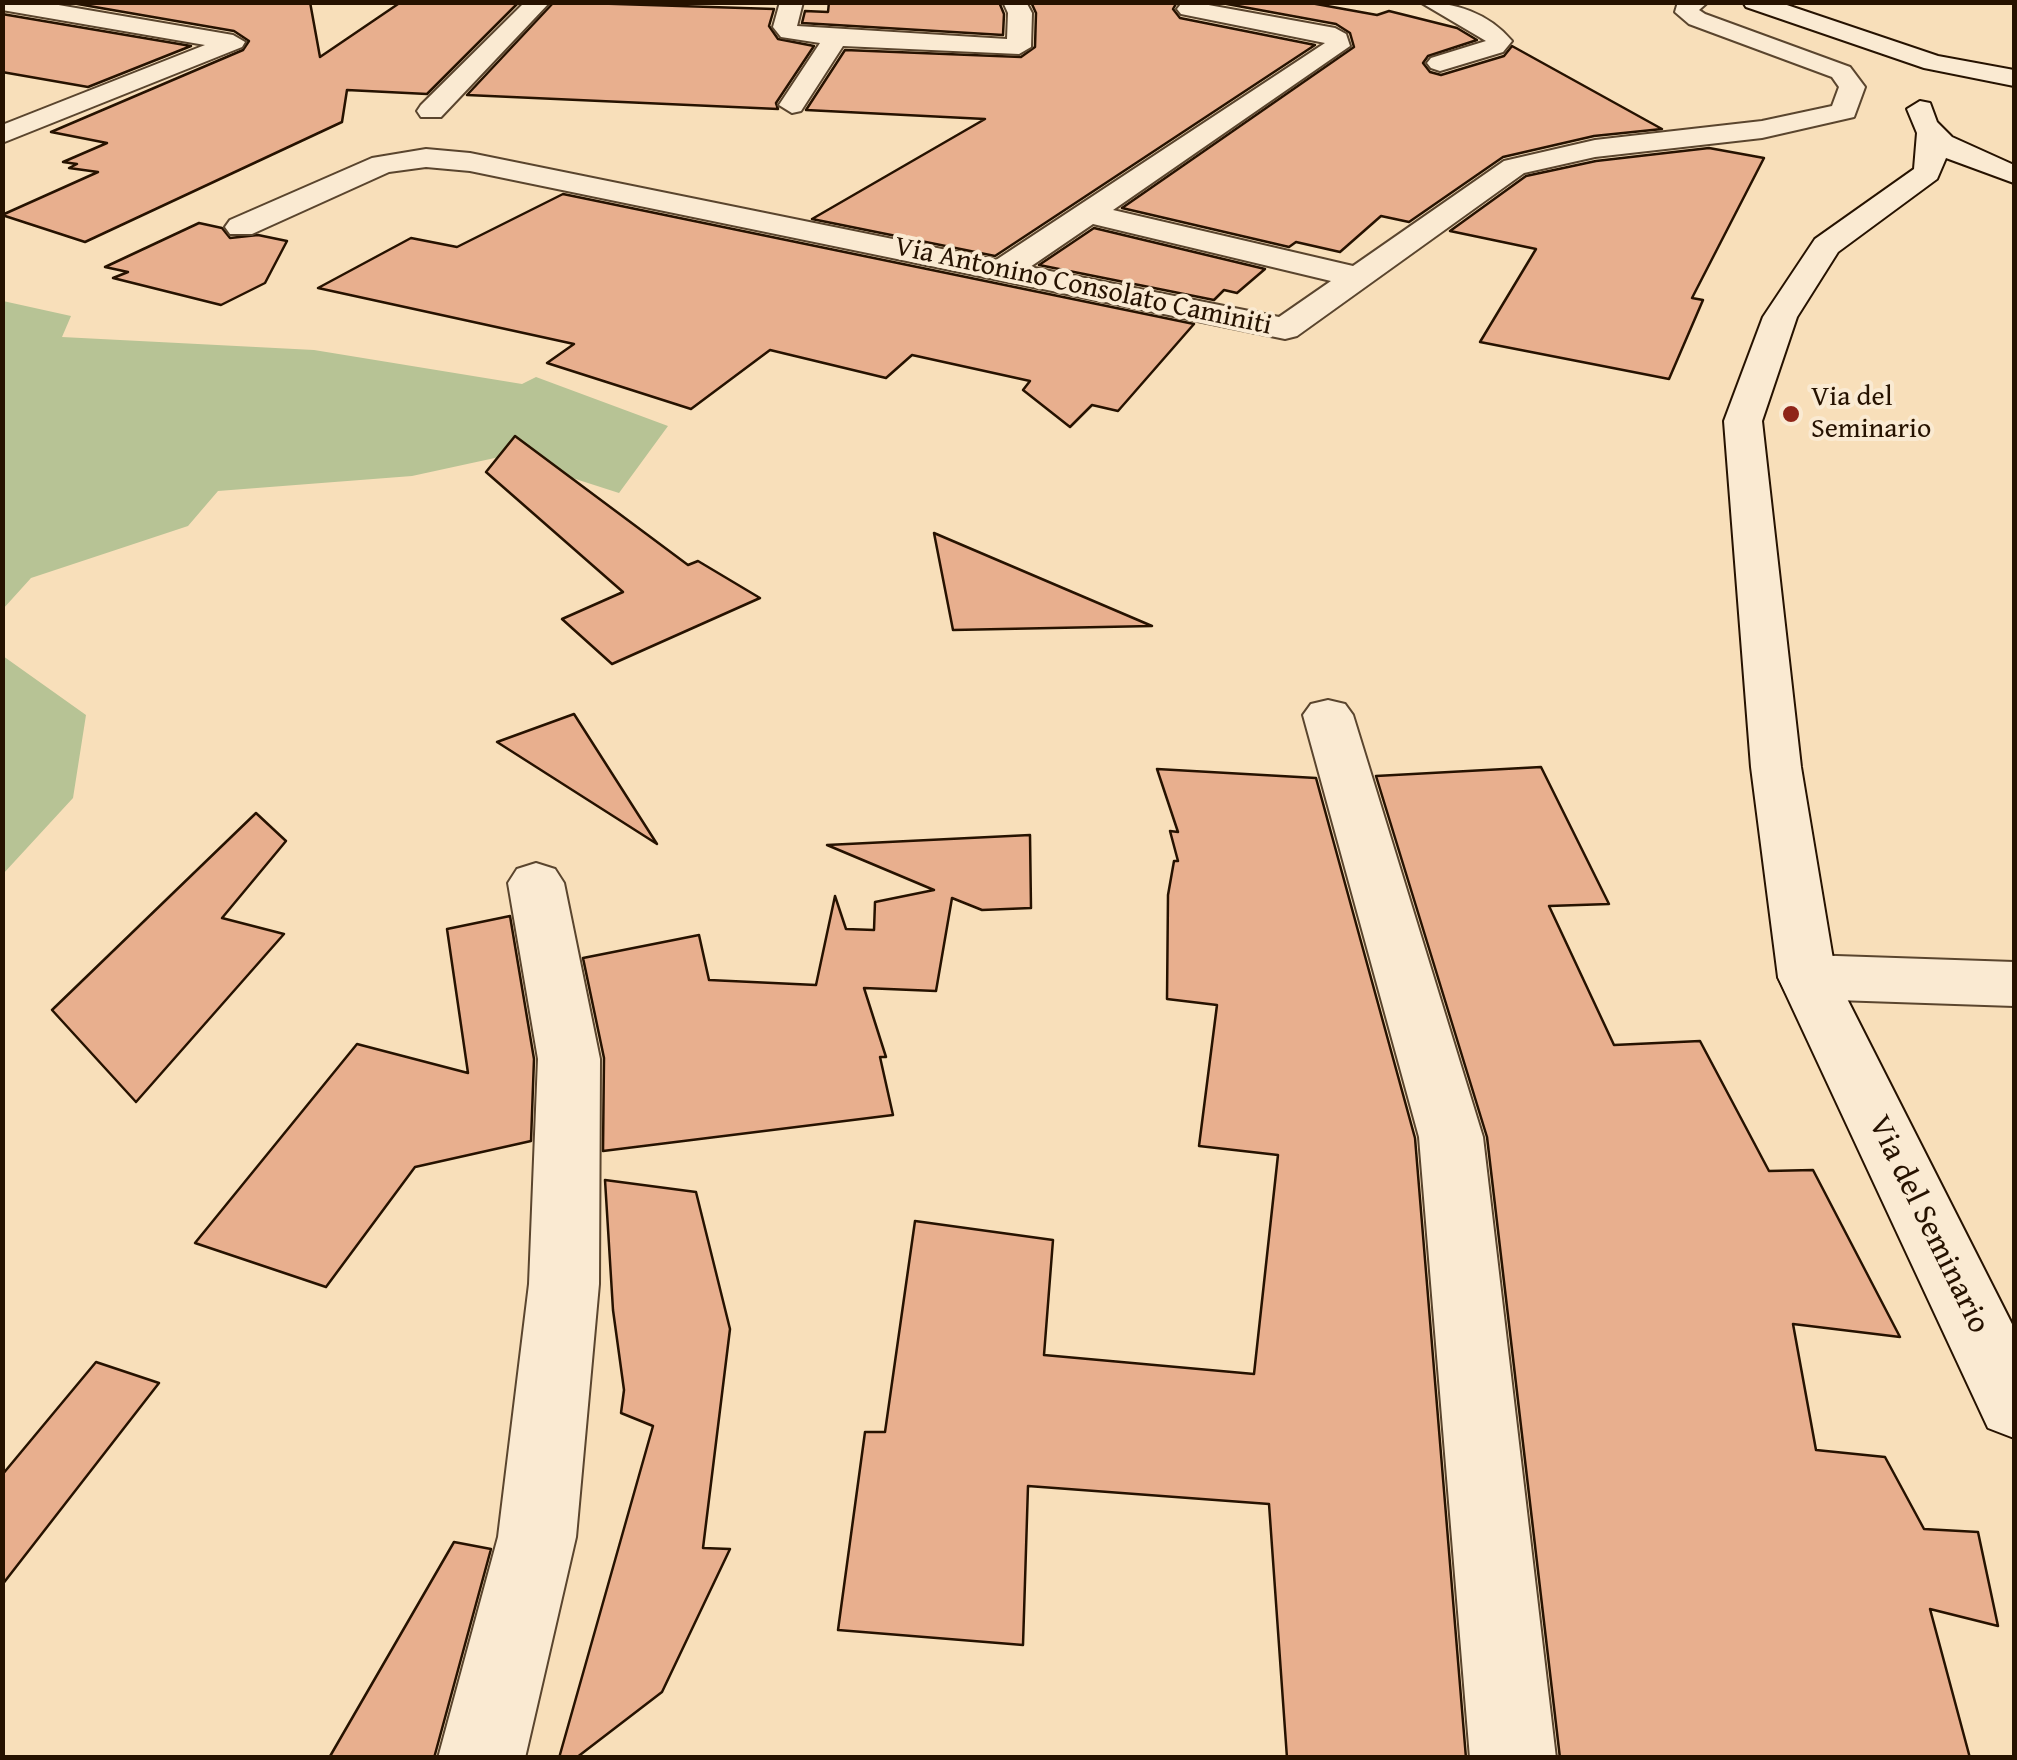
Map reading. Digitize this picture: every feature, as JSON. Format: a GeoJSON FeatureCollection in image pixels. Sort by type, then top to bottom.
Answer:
{"type":"FeatureCollection","features":[{"type":"Feature","properties":{"kind":"street"},"geometry":{"type":"LineString","coordinates":[[80,16],[116,2]]}},
{"type":"Feature","properties":{"kind":"street"},"geometry":{"type":"LineString","coordinates":[[431,112],[538,2]]}},
{"type":"Feature","properties":{"kind":"street"},"geometry":{"type":"LineString","coordinates":[[792,2],[785,27],[790,32],[1020,47],[1020,13],[1014,2]]}},
{"type":"Feature","properties":{"kind":"street"},"geometry":{"type":"LineString","coordinates":[[1431,2],[1483,27],[1500,41],[1494,47],[1440,63]]}},
{"type":"Feature","properties":{"kind":"street","name":"Via Antonino Consolato Caminiti"},"geometry":{"type":"LineString","coordinates":[[241,227],[382,164],[426,158],[470,162],[1285,329],[1514,167],[1548,156],[1748,134],[1805,124],[1844,111],[1852,87],[1841,72],[1686,12],[1686,7],[1697,2]]}},
{"type":"Feature","properties":{"kind":"street"},"geometry":{"type":"LineString","coordinates":[[1716,2],[1851,50],[1898,79],[1925,122],[1960,153],[2014,174]]}},
{"type":"Feature","properties":{"kind":"street"},"geometry":{"type":"LineString","coordinates":[[1754,2],[1933,63],[2014,80]]}},
{"type":"Feature","properties":{"kind":"street"},"geometry":{"type":"LineString","coordinates":[[2,3],[233,42],[2,134]]}},
{"type":"Feature","properties":{"kind":"street"},"geometry":{"type":"LineString","coordinates":[[1003,270],[1338,46],[1337,39],[1326,33],[1189,9]]}},
{"type":"Feature","properties":{"kind":"street"},"geometry":{"type":"LineString","coordinates":[[792,105],[836,38]]}},
{"type":"Feature","properties":{"kind":"street"},"geometry":{"type":"LineString","coordinates":[[1925,122],[1930,97],[1954,87],[2014,80]]}},
{"type":"Feature","properties":{"kind":"street","name":"Via del Seminario"},"geometry":{"type":"LineString","coordinates":[[1925,122],[1932,157],[1927,173],[1826,246],[1780,317],[1743,421],[1776,766],[1806,977],[2014,1403]]}},
{"type":"Feature","properties":{"kind":"street"},"geometry":{"type":"LineString","coordinates":[[1882,209],[1965,190],[2014,188]]}},
{"type":"Feature","properties":{"kind":"street"},"geometry":{"type":"LineString","coordinates":[[1085,213],[1358,277]]}},
{"type":"Feature","properties":{"kind":"street"},"geometry":{"type":"LineString","coordinates":[[1328,715],[1451,1136],[1513,1758]]}},
{"type":"Feature","properties":{"kind":"street"},"geometry":{"type":"LineString","coordinates":[[480,1758],[537,1537],[564,1284],[569,1059],[536,883]]}},
{"type":"Feature","properties":{"kind":"street"},"geometry":{"type":"LineString","coordinates":[[1806,977],[2014,984]]}},
{"type":"Feature","properties":{"kind":"green space"},"geometry":{"type":"Polygon","coordinates":[[[3,301],[71,316],[62,337],[314,350],[522,384],[536,377],[668,426],[619,493],[504,456],[412,476],[218,491],[188,526],[31,578],[3,609],[3,301]]]}},
{"type":"Feature","properties":{"kind":"green space"},"geometry":{"type":"Polygon","coordinates":[[[3,656],[86,715],[73,798],[3,874],[3,656]]]}},
{"type":"Feature","properties":{"kind":"building"},"geometry":{"type":"Polygon","coordinates":[[[66,2],[310,2],[320,57],[401,2],[519,2],[427,94],[347,90],[342,122],[85,242],[2,215],[98,172],[69,168],[77,164],[63,162],[107,143],[51,132],[243,50],[249,41],[234,31],[66,2]]]}},
{"type":"Feature","properties":{"kind":"building"},"geometry":{"type":"Polygon","coordinates":[[[554,2],[774,9],[769,26],[778,39],[814,46],[776,103],[778,109],[467,95],[554,2]]]}},
{"type":"Feature","properties":{"kind":"building"},"geometry":{"type":"Polygon","coordinates":[[[829,2],[999,2],[1004,14],[1003,35],[802,23],[805,11],[828,12],[829,2]]]}},
{"type":"Feature","properties":{"kind":"building"},"geometry":{"type":"Polygon","coordinates":[[[1031,2],[1177,2],[1173,9],[1180,18],[1315,45],[995,256],[812,219],[985,119],[806,110],[845,50],[1021,57],[1035,47],[1036,13],[1031,2]]]}},
{"type":"Feature","properties":{"kind":"building"},"geometry":{"type":"Polygon","coordinates":[[[1216,2],[1305,2],[1377,15],[1389,11],[1457,28],[1477,40],[1428,56],[1423,63],[1430,72],[1441,75],[1504,56],[1512,46],[1662,129],[1594,136],[1503,157],[1409,222],[1381,216],[1340,252],[1296,242],[1289,247],[1122,208],[1354,47],[1350,33],[1336,24],[1216,2]]]}},
{"type":"Feature","properties":{"kind":"building"},"geometry":{"type":"Polygon","coordinates":[[[2,14],[191,46],[88,87],[2,72],[2,14]]]}},
{"type":"Feature","properties":{"kind":"building"},"geometry":{"type":"Polygon","coordinates":[[[1709,148],[1764,158],[1692,298],[1703,300],[1669,379],[1480,342],[1536,249],[1450,231],[1526,176],[1596,161],[1709,148]]]}},
{"type":"Feature","properties":{"kind":"building"},"geometry":{"type":"Polygon","coordinates":[[[563,194],[1194,324],[1118,411],[1092,405],[1070,427],[1023,390],[1030,381],[912,355],[886,378],[770,350],[691,409],[547,363],[574,344],[318,288],[411,238],[457,247],[563,194]]]}},
{"type":"Feature","properties":{"kind":"building"},"geometry":{"type":"Polygon","coordinates":[[[199,223],[222,228],[230,238],[258,235],[287,241],[265,283],[221,305],[113,278],[128,272],[105,267],[199,223]]]}},
{"type":"Feature","properties":{"kind":"building"},"geometry":{"type":"Polygon","coordinates":[[[1094,228],[1265,269],[1237,293],[1224,290],[1214,300],[1039,265],[1094,228]]]}},
{"type":"Feature","properties":{"kind":"building"},"geometry":{"type":"Polygon","coordinates":[[[515,436],[688,565],[698,561],[760,598],[612,664],[562,619],[623,592],[486,472],[515,436]]]}},
{"type":"Feature","properties":{"kind":"building"},"geometry":{"type":"Polygon","coordinates":[[[934,533],[1152,626],[953,630],[934,533]]]}},
{"type":"Feature","properties":{"kind":"building"},"geometry":{"type":"Polygon","coordinates":[[[574,714],[657,844],[497,742],[574,714]]]}},
{"type":"Feature","properties":{"kind":"building"},"geometry":{"type":"Polygon","coordinates":[[[1541,767],[1609,904],[1549,906],[1614,1045],[1700,1041],[1769,1171],[1813,1170],[1900,1337],[1793,1324],[1816,1450],[1885,1457],[1924,1529],[1978,1532],[1998,1626],[1930,1609],[1970,1758],[1560,1758],[1487,1137],[1376,776],[1541,767]]]}},
{"type":"Feature","properties":{"kind":"building"},"geometry":{"type":"Polygon","coordinates":[[[1157,769],[1316,778],[1415,1138],[1466,1758],[1287,1758],[1269,1504],[1028,1486],[1023,1645],[838,1630],[865,1432],[885,1432],[915,1221],[1053,1240],[1044,1355],[1254,1374],[1278,1155],[1199,1146],[1217,1005],[1167,999],[1168,895],[1174,861],[1178,861],[1170,831],[1178,832],[1157,769]]]}},
{"type":"Feature","properties":{"kind":"building"},"geometry":{"type":"Polygon","coordinates":[[[256,813],[286,841],[222,918],[284,934],[136,1102],[52,1010],[256,813]]]}},
{"type":"Feature","properties":{"kind":"building"},"geometry":{"type":"Polygon","coordinates":[[[1030,835],[1031,908],[982,910],[952,898],[936,991],[864,988],[886,1057],[880,1057],[893,1115],[603,1151],[604,1058],[583,958],[699,935],[709,980],[816,985],[835,896],[846,929],[874,930],[875,902],[934,890],[827,845],[1030,835]]]}},
{"type":"Feature","properties":{"kind":"building"},"geometry":{"type":"Polygon","coordinates":[[[510,916],[534,1059],[531,1141],[415,1167],[326,1287],[195,1243],[357,1044],[468,1073],[447,929],[510,916]]]}},
{"type":"Feature","properties":{"kind":"building"},"geometry":{"type":"Polygon","coordinates":[[[605,1180],[696,1192],[730,1329],[703,1548],[730,1549],[662,1692],[576,1758],[559,1758],[653,1426],[621,1413],[624,1390],[613,1310],[605,1180]]]}},
{"type":"Feature","properties":{"kind":"building"},"geometry":{"type":"Polygon","coordinates":[[[96,1362],[159,1383],[2,1585],[2,1475],[96,1362]]]}},
{"type":"Feature","properties":{"kind":"building"},"geometry":{"type":"Polygon","coordinates":[[[454,1542],[491,1549],[434,1758],[329,1758],[454,1542]]]}},
{"type":"Feature","properties":{"kind":"place","name":"Via del Seminario"},"geometry":{"type":"Point","coordinates":[1791,414]}}]}
